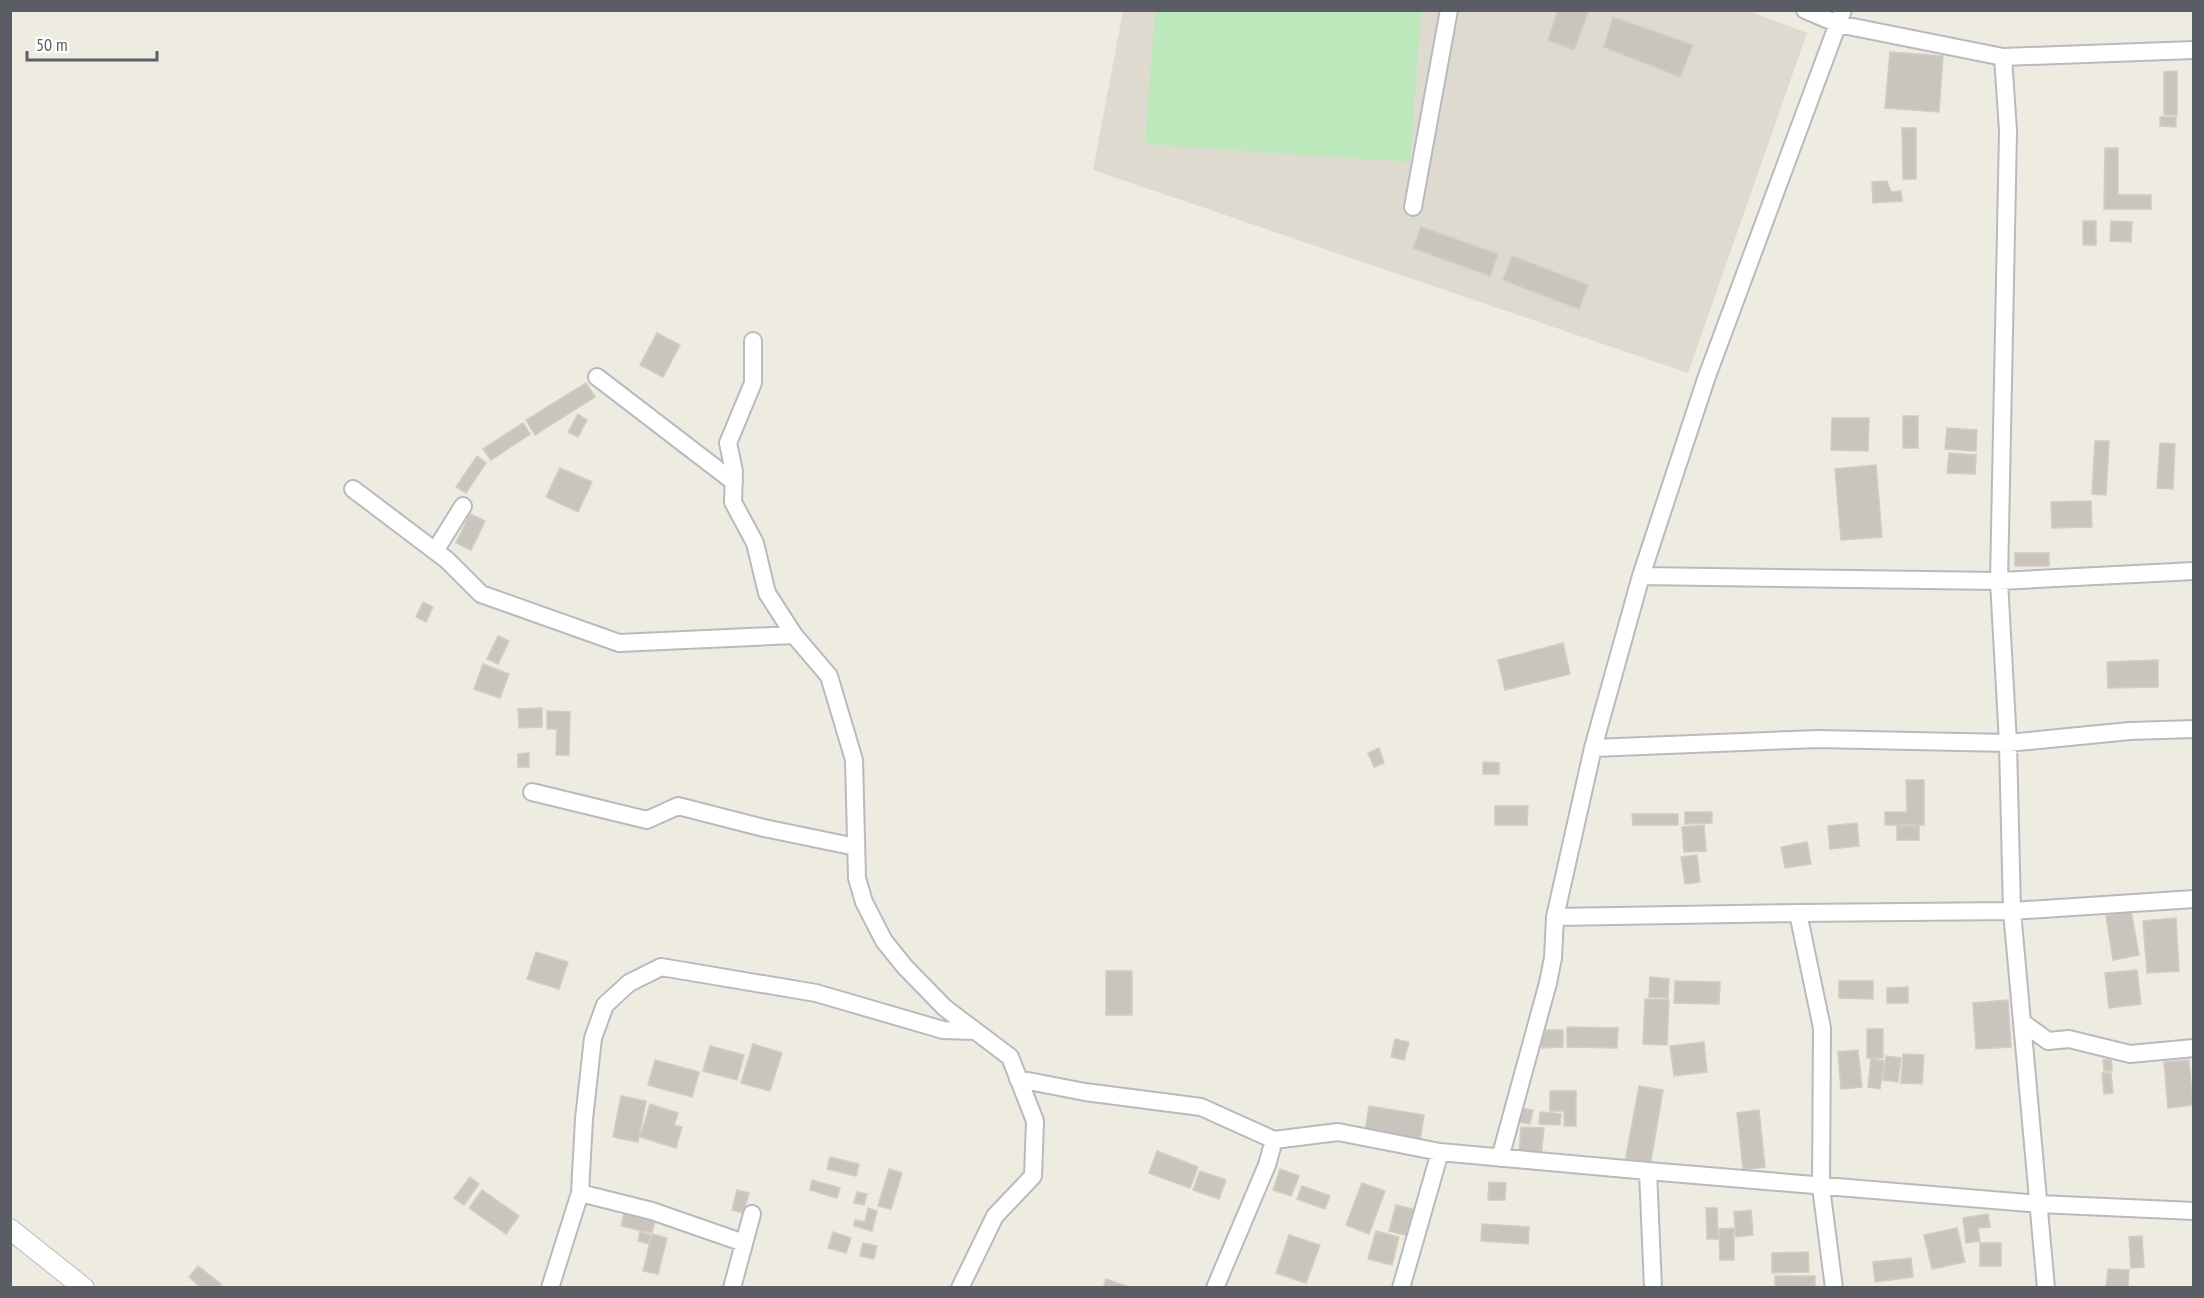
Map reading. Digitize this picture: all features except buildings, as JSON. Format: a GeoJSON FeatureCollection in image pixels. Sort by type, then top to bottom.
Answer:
{"type":"FeatureCollection","features":[{"type":"Feature","properties":{"kind":"street"},"geometry":{"type":"LineString","coordinates":[[1413,207],[1449,10]]}},
{"type":"Feature","properties":{"kind":"street"},"geometry":{"type":"LineString","coordinates":[[1804,10],[2003,57],[2193,50]]}},
{"type":"Feature","properties":{"kind":"street"},"geometry":{"type":"LineString","coordinates":[[1500,1158],[1548,983],[1553,958],[1555,917],[1593,748],[1641,576],[1706,379],[1841,17]]}},
{"type":"Feature","properties":{"kind":"street"},"geometry":{"type":"LineString","coordinates":[[2003,57],[2008,131],[1999,581],[2008,743],[2012,911],[2046,1287]]}},
{"type":"Feature","properties":{"kind":"street"},"geometry":{"type":"LineString","coordinates":[[753,341],[753,383],[728,443],[734,471],[733,502],[755,543],[767,592],[794,635],[829,676],[854,760],[857,878],[864,902],[884,941],[905,967],[945,1008],[1010,1057],[1035,1121],[1033,1176],[995,1216],[960,1287]]}},
{"type":"Feature","properties":{"kind":"street"},"geometry":{"type":"LineString","coordinates":[[597,377],[734,482]]}},
{"type":"Feature","properties":{"kind":"street"},"geometry":{"type":"LineString","coordinates":[[353,489],[447,560],[481,594],[619,643],[794,635]]}},
{"type":"Feature","properties":{"kind":"street"},"geometry":{"type":"LineString","coordinates":[[435,551],[463,506]]}},
{"type":"Feature","properties":{"kind":"street"},"geometry":{"type":"LineString","coordinates":[[1641,576],[1999,581],[2193,571]]}},
{"type":"Feature","properties":{"kind":"street"},"geometry":{"type":"LineString","coordinates":[[1593,748],[1818,739],[2008,743],[2130,730],[2193,729]]}},
{"type":"Feature","properties":{"kind":"street"},"geometry":{"type":"LineString","coordinates":[[532,792],[647,820],[678,806],[765,828],[856,847]]}},
{"type":"Feature","properties":{"kind":"street"},"geometry":{"type":"LineString","coordinates":[[1555,917],[2012,911],[2193,899]]}},
{"type":"Feature","properties":{"kind":"street"},"geometry":{"type":"LineString","coordinates":[[1798,913],[1822,1028],[1821,1187],[1834,1287]]}},
{"type":"Feature","properties":{"kind":"street"},"geometry":{"type":"LineString","coordinates":[[550,1287],[580,1193],[584,1119],[593,1038],[605,1005],[629,983],[662,967],[816,993],[943,1029],[975,1031]]}},
{"type":"Feature","properties":{"kind":"street"},"geometry":{"type":"LineString","coordinates":[[2022,1022],[2048,1041],[2069,1040],[2130,1054],[2193,1048]]}},
{"type":"Feature","properties":{"kind":"street"},"geometry":{"type":"LineString","coordinates":[[1018,1079],[1085,1092],[1201,1107],[1274,1140],[1338,1132],[1440,1152],[1500,1158],[2039,1204],[2193,1211]]}},
{"type":"Feature","properties":{"kind":"street"},"geometry":{"type":"LineString","coordinates":[[1215,1287],[1267,1165],[1274,1140]]}},
{"type":"Feature","properties":{"kind":"street"},"geometry":{"type":"LineString","coordinates":[[1401,1287],[1440,1152]]}},
{"type":"Feature","properties":{"kind":"street"},"geometry":{"type":"LineString","coordinates":[[1648,1171],[1653,1287]]}},
{"type":"Feature","properties":{"kind":"street"},"geometry":{"type":"LineString","coordinates":[[580,1193],[652,1210],[744,1244]]}},
{"type":"Feature","properties":{"kind":"street"},"geometry":{"type":"LineString","coordinates":[[732,1287],[752,1214]]}},
{"type":"Feature","properties":{"kind":"street"},"geometry":{"type":"LineString","coordinates":[[10,1229],[84,1287]]}},
{"type":"Feature","properties":{"kind":"shaded area"},"geometry":{"type":"Polygon","coordinates":[[[1747,10],[1807,33],[1688,373],[1093,170],[1123,11],[1747,10]]]}},
{"type":"Feature","properties":{"kind":"green space"},"geometry":{"type":"Polygon","coordinates":[[[1155,11],[1421,11],[1410,162],[1145,144],[1155,11]]]}}]}
